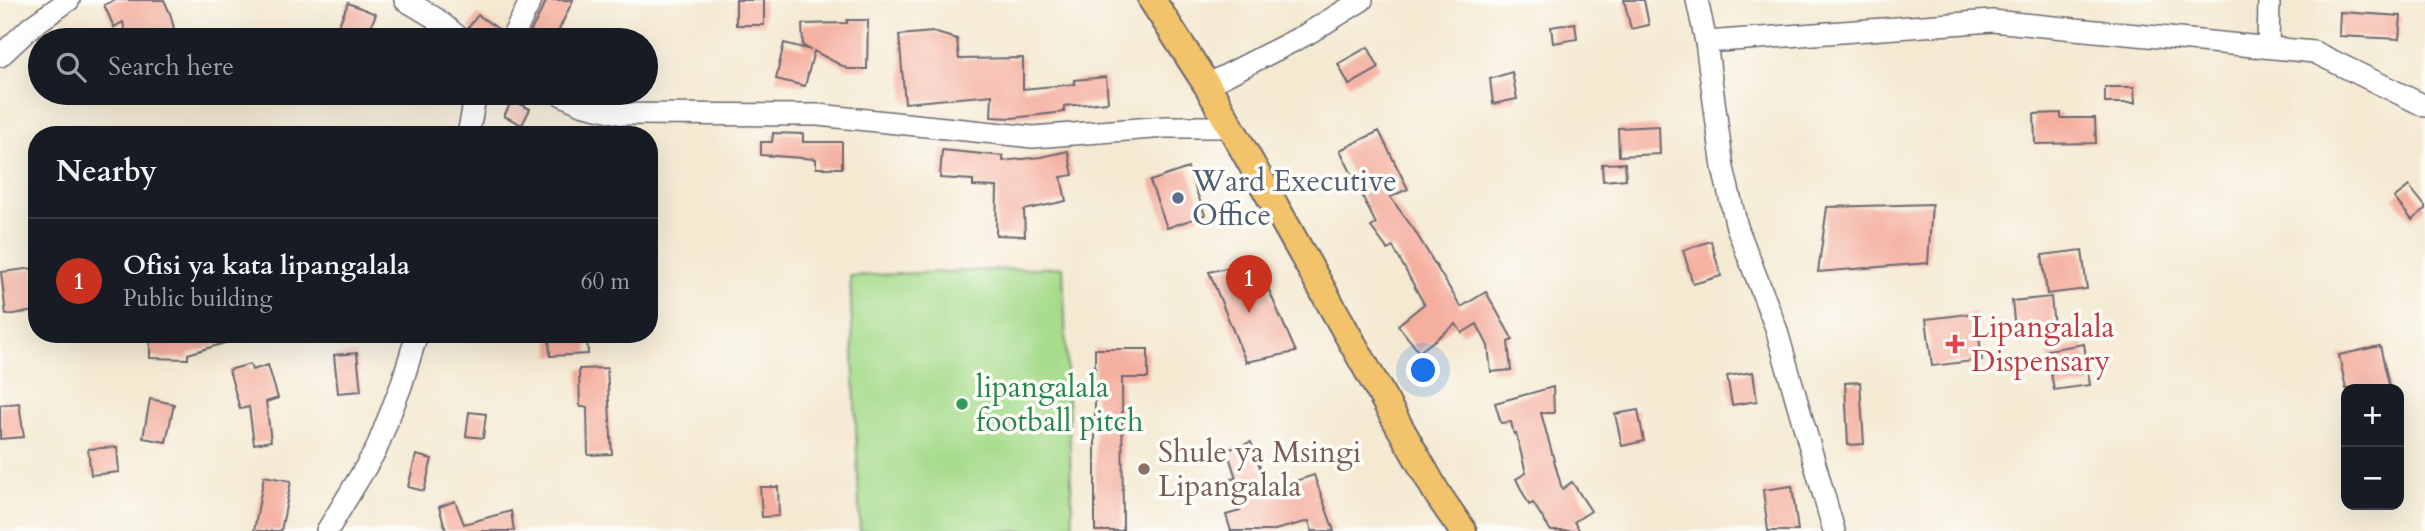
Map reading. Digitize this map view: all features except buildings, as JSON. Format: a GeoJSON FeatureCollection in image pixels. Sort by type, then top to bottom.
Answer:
{"type":"FeatureCollection","features":[{"type":"Feature","properties":{"kind":"main road"},"geometry":{"type":"LineString","coordinates":[[1152,0],[1207,85],[1438,495],[1463,531]]}},
{"type":"Feature","properties":{"kind":"street"},"geometry":{"type":"LineString","coordinates":[[30,28],[69,0]]}},
{"type":"Feature","properties":{"kind":"street"},"geometry":{"type":"LineString","coordinates":[[405,0],[447,28]]}},
{"type":"Feature","properties":{"kind":"street"},"geometry":{"type":"LineString","coordinates":[[517,28],[531,0]]}},
{"type":"Feature","properties":{"kind":"street"},"geometry":{"type":"LineString","coordinates":[[1207,85],[1307,34],[1362,0]]}},
{"type":"Feature","properties":{"kind":"street"},"geometry":{"type":"LineString","coordinates":[[1697,0],[1706,42],[1723,168],[1737,227],[1776,328],[1834,531]]}},
{"type":"Feature","properties":{"kind":"street"},"geometry":{"type":"LineString","coordinates":[[2268,47],[2269,0]]}},
{"type":"Feature","properties":{"kind":"street"},"geometry":{"type":"LineString","coordinates":[[1706,42],[1992,21],[2314,52],[2425,106]]}},
{"type":"Feature","properties":{"kind":"street"},"geometry":{"type":"LineString","coordinates":[[0,56],[28,30]]}},
{"type":"Feature","properties":{"kind":"street"},"geometry":{"type":"LineString","coordinates":[[470,126],[474,105]]}},
{"type":"Feature","properties":{"kind":"street"},"geometry":{"type":"LineString","coordinates":[[585,105],[623,114],[818,115],[1033,136],[1166,127],[1230,127]]}},
{"type":"Feature","properties":{"kind":"street"},"geometry":{"type":"LineString","coordinates":[[327,531],[376,450],[414,343]]}},
{"type":"Feature","properties":{"kind":"green space","name":"lipangalala football pitch"},"geometry":{"type":"Polygon","coordinates":[[[1063,267],[1073,531],[860,531],[850,276],[1063,267]]]}},
{"type":"Feature","properties":{"kind":"place","name":"Ward Executive Office"},"geometry":{"type":"Point","coordinates":[1178,198]}},
{"type":"Feature","properties":{"kind":"place","name":"Ofisi ya kata lipangalala"},"geometry":{"type":"Point","coordinates":[1249,313]}},
{"type":"Feature","properties":{"kind":"place","name":"Lipangalala Dispensary"},"geometry":{"type":"Point","coordinates":[1955,344]}},
{"type":"Feature","properties":{"kind":"place","name":"lipangalala football pitch"},"geometry":{"type":"Point","coordinates":[962,404]}},
{"type":"Feature","properties":{"kind":"place","name":"Shule ya Msingi Lipangalala"},"geometry":{"type":"Point","coordinates":[1144,469]}}]}
